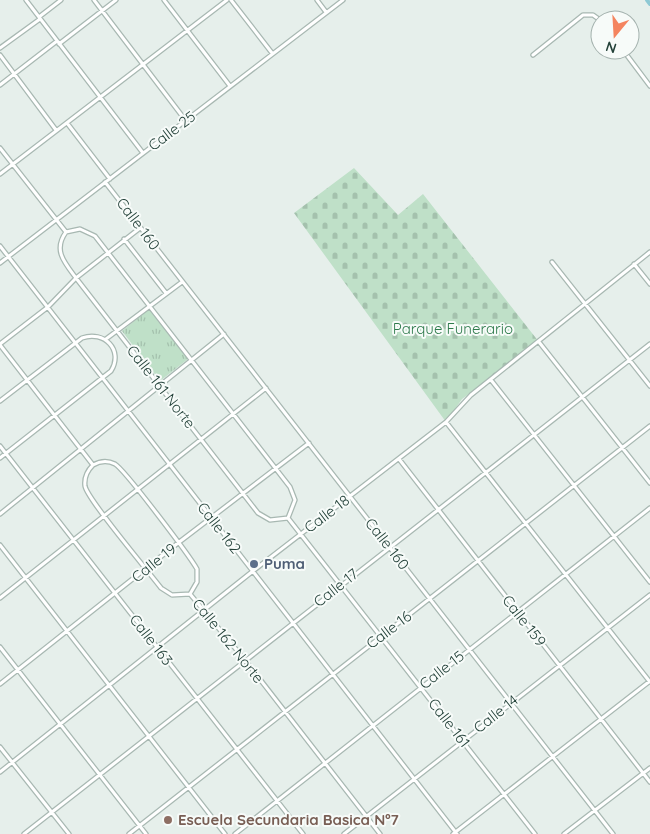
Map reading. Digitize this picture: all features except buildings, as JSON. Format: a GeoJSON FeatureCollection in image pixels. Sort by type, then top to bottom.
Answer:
{"type":"FeatureCollection","features":[{"type":"Feature","properties":{"kind":"street"},"geometry":{"type":"LineString","coordinates":[[26,0],[143,153]]}},
{"type":"Feature","properties":{"kind":"street"},"geometry":{"type":"LineString","coordinates":[[0,48],[61,0]]}},
{"type":"Feature","properties":{"kind":"street"},"geometry":{"type":"LineString","coordinates":[[94,0],[186,121]]}},
{"type":"Feature","properties":{"kind":"street"},"geometry":{"type":"LineString","coordinates":[[0,85],[116,0]]}},
{"type":"Feature","properties":{"kind":"street"},"geometry":{"type":"LineString","coordinates":[[164,0],[230,86]]}},
{"type":"Feature","properties":{"kind":"street"},"geometry":{"type":"LineString","coordinates":[[0,174],[226,0]]}},
{"type":"Feature","properties":{"kind":"street"},"geometry":{"type":"LineString","coordinates":[[231,0],[272,53]]}},
{"type":"Feature","properties":{"kind":"street"},"geometry":{"type":"LineString","coordinates":[[317,0],[326,12]]}},
{"type":"Feature","properties":{"kind":"street","name":"Calle 25"},"geometry":{"type":"LineString","coordinates":[[0,263],[343,0]]}},
{"type":"Feature","properties":{"kind":"street"},"geometry":{"type":"LineString","coordinates":[[533,55],[583,15],[590,15]]}},
{"type":"Feature","properties":{"kind":"street"},"geometry":{"type":"LineString","coordinates":[[0,55],[56,130]]}},
{"type":"Feature","properties":{"kind":"street"},"geometry":{"type":"LineString","coordinates":[[630,60],[650,86]]}},
{"type":"Feature","properties":{"kind":"street"},"geometry":{"type":"LineString","coordinates":[[67,123],[110,178]]}},
{"type":"Feature","properties":{"kind":"street"},"geometry":{"type":"LineString","coordinates":[[0,148],[66,232],[80,229],[95,236],[150,305],[294,494],[293,508],[288,518]]}},
{"type":"Feature","properties":{"kind":"street","name":"Calle 160"},"geometry":{"type":"LineString","coordinates":[[105,182],[613,834]]}},
{"type":"Feature","properties":{"kind":"street"},"geometry":{"type":"LineString","coordinates":[[140,228],[76,278],[48,307],[0,345],[92,465],[85,476],[85,485],[87,491],[104,515],[146,569],[167,592],[178,596],[190,594]]}},
{"type":"Feature","properties":{"kind":"street","name":"Calle 161 Norte"},"geometry":{"type":"LineString","coordinates":[[66,232],[61,239],[59,252],[76,278],[200,438],[264,518],[276,521],[288,518]]}},
{"type":"Feature","properties":{"kind":"street"},"geometry":{"type":"LineString","coordinates":[[124,239],[166,293]]}},
{"type":"Feature","properties":{"kind":"street","name":"Calle 162"},"geometry":{"type":"LineString","coordinates":[[0,246],[456,833]]}},
{"type":"Feature","properties":{"kind":"street","name":"Calle 18"},"geometry":{"type":"LineString","coordinates":[[0,772],[253,571],[399,460],[446,422],[462,402],[650,252]]}},
{"type":"Feature","properties":{"kind":"street"},"geometry":{"type":"LineString","coordinates":[[552,262],[650,386]]}},
{"type":"Feature","properties":{"kind":"street"},"geometry":{"type":"LineString","coordinates":[[634,264],[650,284]]}},
{"type":"Feature","properties":{"kind":"street"},"geometry":{"type":"LineString","coordinates":[[106,339],[182,282]]}},
{"type":"Feature","properties":{"kind":"street"},"geometry":{"type":"LineString","coordinates":[[0,514],[224,334]]}},
{"type":"Feature","properties":{"kind":"street"},"geometry":{"type":"LineString","coordinates":[[0,401],[75,342],[89,335],[106,339],[113,347],[116,358],[111,371],[0,458]]}},
{"type":"Feature","properties":{"kind":"street"},"geometry":{"type":"LineString","coordinates":[[539,342],[650,484]]}},
{"type":"Feature","properties":{"kind":"street","name":"Calle 17"},"geometry":{"type":"LineString","coordinates":[[24,834],[650,344]]}},
{"type":"Feature","properties":{"kind":"street"},"geometry":{"type":"LineString","coordinates":[[491,380],[650,582]]}},
{"type":"Feature","properties":{"kind":"street"},"geometry":{"type":"LineString","coordinates":[[0,598],[170,464],[200,438],[266,388]]}},
{"type":"Feature","properties":{"kind":"street"},"geometry":{"type":"LineString","coordinates":[[446,422],[650,682],[504,793],[456,833]]}},
{"type":"Feature","properties":{"kind":"street","name":"Calle 16"},"geometry":{"type":"LineString","coordinates":[[129,834],[650,426]]}},
{"type":"Feature","properties":{"kind":"street","name":"Calle 19"},"geometry":{"type":"LineString","coordinates":[[0,684],[309,442]]}},
{"type":"Feature","properties":{"kind":"street","name":"Calle 163"},"geometry":{"type":"LineString","coordinates":[[0,446],[303,834]]}},
{"type":"Feature","properties":{"kind":"street","name":"Calle 159"},"geometry":{"type":"LineString","coordinates":[[399,460],[650,782]]}},
{"type":"Feature","properties":{"kind":"street","name":"Calle 162 Norte"},"geometry":{"type":"LineString","coordinates":[[92,465],[105,461],[118,465],[197,568],[197,582],[190,594],[325,762],[380,834]]}},
{"type":"Feature","properties":{"kind":"street","name":"Calle 15"},"geometry":{"type":"LineString","coordinates":[[235,834],[650,508]]}},
{"type":"Feature","properties":{"kind":"street","name":"Calle 161"},"geometry":{"type":"LineString","coordinates":[[288,518],[535,834]]}},
{"type":"Feature","properties":{"kind":"street"},"geometry":{"type":"LineString","coordinates":[[0,545],[225,834]]}},
{"type":"Feature","properties":{"kind":"street","name":"Calle 14"},"geometry":{"type":"LineString","coordinates":[[344,834],[650,595]]}},
{"type":"Feature","properties":{"kind":"street"},"geometry":{"type":"LineString","coordinates":[[0,647],[146,834]]}},
{"type":"Feature","properties":{"kind":"street"},"geometry":{"type":"LineString","coordinates":[[0,747],[69,834]]}},
{"type":"Feature","properties":{"kind":"street"},"geometry":{"type":"LineString","coordinates":[[564,834],[650,768]]}},
{"type":"Feature","properties":{"kind":"green space","name":"Parque Funerario"},"geometry":{"type":"Polygon","coordinates":[[[354,168],[398,215],[423,194],[539,342],[462,399],[446,422],[294,213],[354,168]]]}},
{"type":"Feature","properties":{"kind":"green space"},"geometry":{"type":"Polygon","coordinates":[[[149,309],[188,359],[160,381],[122,331],[149,309]]]}},
{"type":"Feature","properties":{"kind":"waterway"},"geometry":{"type":"LineString","coordinates":[[647,0],[650,4]]}},
{"type":"Feature","properties":{"kind":"place","name":"Puma"},"geometry":{"type":"Point","coordinates":[254,564]}},
{"type":"Feature","properties":{"kind":"place","name":"Escuela Secundaria Basica Nº7"},"geometry":{"type":"Point","coordinates":[168,820]}}]}
